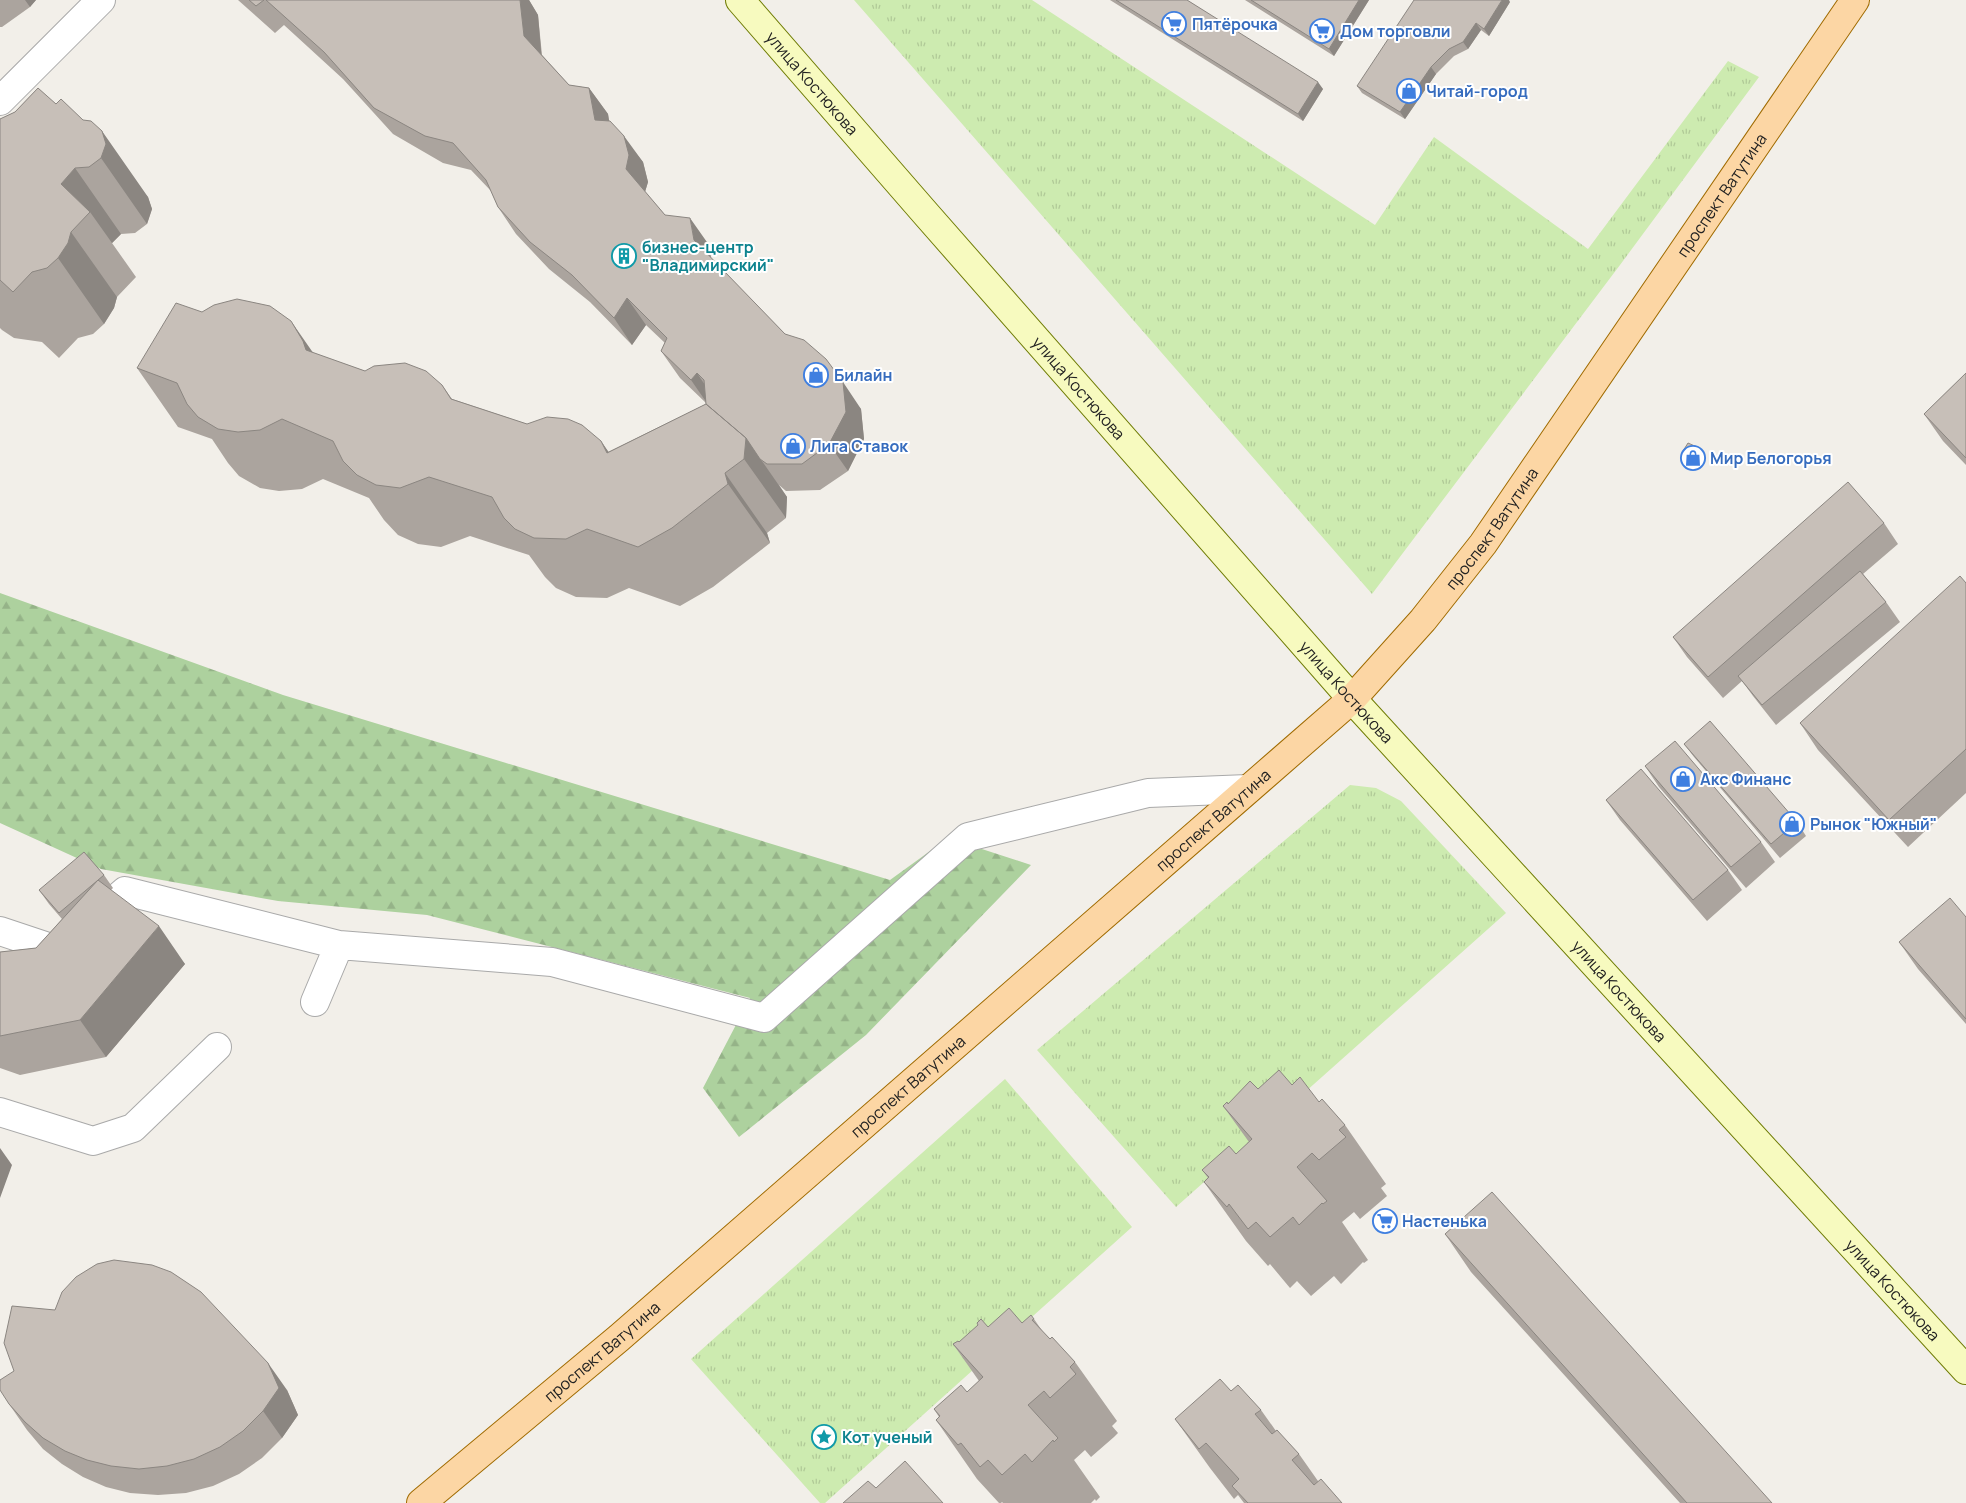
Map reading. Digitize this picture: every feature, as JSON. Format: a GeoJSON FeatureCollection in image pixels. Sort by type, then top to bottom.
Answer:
{"type":"FeatureCollection","features":[{"type":"Feature","properties":{"kind":"main road","name":"улица Костюкова"},"geometry":{"type":"LineString","coordinates":[[740,0],[1352,699],[1966,1370]]}},
{"type":"Feature","properties":{"kind":"main road","name":"проспект Ватутина"},"geometry":{"type":"LineString","coordinates":[[421,1503],[619,1338],[1352,699],[1423,620],[1483,544],[1855,0]]}},
{"type":"Feature","properties":{"kind":"street"},"geometry":{"type":"LineString","coordinates":[[0,101],[101,0]]}},
{"type":"Feature","properties":{"kind":"street"},"geometry":{"type":"LineString","coordinates":[[0,931],[57,950],[125,891],[339,945],[552,962],[764,1018],[968,837],[1148,793],[1248,789]]}},
{"type":"Feature","properties":{"kind":"street"},"geometry":{"type":"LineString","coordinates":[[315,1002],[339,945]]}},
{"type":"Feature","properties":{"kind":"street"},"geometry":{"type":"LineString","coordinates":[[0,1112],[93,1141],[133,1128],[217,1047]]}},
{"type":"Feature","properties":{"kind":"green space"},"geometry":{"type":"Polygon","coordinates":[[[854,0],[1032,0],[1375,225],[1434,137],[1588,249],[1728,61],[1759,77],[1372,594],[854,0]]]}},
{"type":"Feature","properties":{"kind":"green space"},"geometry":{"type":"Polygon","coordinates":[[[0,593],[283,695],[890,880],[948,838],[1031,865],[866,1035],[739,1137],[703,1088],[750,998],[427,915],[278,901],[101,869],[0,823],[0,593]]]}},
{"type":"Feature","properties":{"kind":"green space"},"geometry":{"type":"Polygon","coordinates":[[[1350,785],[1376,788],[1401,801],[1506,913],[1176,1207],[1037,1050],[1350,785]]]}},
{"type":"Feature","properties":{"kind":"green space"},"geometry":{"type":"Polygon","coordinates":[[[1005,1079],[1132,1227],[825,1503],[820,1503],[691,1359],[1005,1079]]]}},
{"type":"Feature","properties":{"kind":"building"},"geometry":{"type":"Polygon","coordinates":[[[249,0],[264,0],[256,6],[249,0]]]}},
{"type":"Feature","properties":{"kind":"building","name":"бизнес-центр \"Владимирский\""},"geometry":{"type":"Polygon","coordinates":[[[266,0],[520,0],[524,36],[569,85],[589,88],[595,120],[610,121],[624,136],[629,155],[626,169],[665,215],[690,218],[694,240],[785,334],[804,340],[826,359],[843,382],[846,412],[829,444],[802,464],[767,464],[760,459],[746,438],[706,404],[704,380],[697,373],[691,380],[661,351],[667,338],[627,298],[614,318],[572,275],[530,242],[498,207],[486,180],[453,143],[425,136],[374,108],[324,52],[266,0]]]}},
{"type":"Feature","properties":{"kind":"building"},"geometry":{"type":"Polygon","coordinates":[[[1116,0],[1187,0],[1318,82],[1298,114],[1116,0]]]}},
{"type":"Feature","properties":{"kind":"building","name":"Дом торговли"},"geometry":{"type":"Polygon","coordinates":[[[1251,0],[1359,0],[1329,49],[1251,0]]]}},
{"type":"Feature","properties":{"kind":"building"},"geometry":{"type":"Polygon","coordinates":[[[1414,0],[1502,0],[1484,29],[1476,23],[1463,42],[1449,49],[1431,67],[1400,112],[1357,86],[1414,0]]]}},
{"type":"Feature","properties":{"kind":"building"},"geometry":{"type":"Polygon","coordinates":[[[38,88],[56,104],[61,99],[83,120],[91,121],[102,131],[106,144],[101,158],[89,167],[75,168],[61,184],[90,212],[71,232],[68,243],[58,258],[47,268],[32,272],[13,292],[0,280],[0,119],[15,112],[38,88]]]}},
{"type":"Feature","properties":{"kind":"building"},"geometry":{"type":"Polygon","coordinates":[[[237,299],[270,306],[291,321],[306,350],[365,371],[374,366],[405,363],[426,371],[442,385],[451,399],[527,424],[547,417],[568,419],[582,425],[601,441],[607,453],[706,404],[746,438],[744,459],[725,473],[728,484],[672,528],[638,547],[587,529],[566,539],[534,538],[515,529],[504,518],[492,497],[429,477],[400,488],[376,485],[357,475],[343,461],[333,441],[282,419],[260,430],[238,432],[218,429],[198,417],[187,404],[177,383],[137,368],[176,303],[202,312],[214,305],[237,299]]]}},
{"type":"Feature","properties":{"kind":"building"},"geometry":{"type":"Polygon","coordinates":[[[1966,373],[1966,458],[1924,414],[1966,373]]]}},
{"type":"Feature","properties":{"kind":"building"},"geometry":{"type":"Polygon","coordinates":[[[1688,443],[1697,447],[1697,452],[1689,458],[1683,451],[1688,443]]]}},
{"type":"Feature","properties":{"kind":"building"},"geometry":{"type":"Polygon","coordinates":[[[1848,482],[1884,523],[1708,677],[1673,637],[1848,482]]]}},
{"type":"Feature","properties":{"kind":"building"},"geometry":{"type":"Polygon","coordinates":[[[1860,571],[1886,602],[1762,705],[1738,676],[1860,571]]]}},
{"type":"Feature","properties":{"kind":"building"},"geometry":{"type":"Polygon","coordinates":[[[1960,576],[1966,583],[1966,749],[1889,820],[1800,723],[1960,576]]]}},
{"type":"Feature","properties":{"kind":"building"},"geometry":{"type":"Polygon","coordinates":[[[1710,721],[1797,822],[1771,844],[1684,744],[1710,721]]]}},
{"type":"Feature","properties":{"kind":"building"},"geometry":{"type":"Polygon","coordinates":[[[1675,741],[1761,842],[1731,867],[1645,766],[1675,741]]]}},
{"type":"Feature","properties":{"kind":"building"},"geometry":{"type":"Polygon","coordinates":[[[1641,769],[1728,870],[1693,900],[1606,800],[1641,769]]]}},
{"type":"Feature","properties":{"kind":"building"},"geometry":{"type":"Polygon","coordinates":[[[84,852],[104,875],[59,913],[39,890],[84,852]]]}},
{"type":"Feature","properties":{"kind":"building"},"geometry":{"type":"Polygon","coordinates":[[[98,880],[159,926],[80,1020],[0,1036],[0,952],[36,948],[98,880]]]}},
{"type":"Feature","properties":{"kind":"building"},"geometry":{"type":"Polygon","coordinates":[[[1950,898],[1966,917],[1966,1019],[1899,942],[1950,898]]]}},
{"type":"Feature","properties":{"kind":"building"},"geometry":{"type":"Polygon","coordinates":[[[1279,1070],[1292,1085],[1300,1077],[1319,1102],[1322,1099],[1345,1125],[1339,1130],[1346,1137],[1319,1160],[1312,1153],[1297,1167],[1327,1201],[1322,1203],[1299,1225],[1293,1217],[1270,1237],[1256,1222],[1248,1229],[1229,1204],[1227,1207],[1204,1182],[1209,1177],[1202,1170],[1229,1146],[1236,1154],[1252,1139],[1223,1106],[1227,1102],[1228,1104],[1250,1081],[1258,1089],[1279,1070]]]}},
{"type":"Feature","properties":{"kind":"building"},"geometry":{"type":"Polygon","coordinates":[[[1492,1192],[1772,1503],[1687,1503],[1445,1234],[1492,1192]]]}},
{"type":"Feature","properties":{"kind":"building"},"geometry":{"type":"Polygon","coordinates":[[[114,1260],[152,1265],[171,1272],[201,1292],[268,1363],[279,1388],[263,1411],[243,1431],[220,1447],[194,1459],[167,1466],[139,1469],[111,1466],[87,1460],[65,1451],[43,1438],[25,1422],[9,1404],[0,1390],[0,1380],[14,1371],[4,1343],[12,1306],[55,1310],[62,1292],[76,1277],[97,1264],[114,1260]]]}},
{"type":"Feature","properties":{"kind":"building"},"geometry":{"type":"Polygon","coordinates":[[[1009,1308],[1022,1323],[1031,1315],[1034,1319],[1032,1320],[1050,1339],[1052,1337],[1075,1362],[1070,1367],[1076,1374],[1050,1398],[1044,1391],[1028,1405],[1058,1438],[1054,1442],[1053,1440],[1032,1462],[1025,1454],[1002,1475],[988,1460],[980,1467],[961,1443],[958,1445],[936,1420],[940,1416],[934,1409],[961,1385],[967,1392],[983,1377],[953,1344],[959,1342],[978,1325],[977,1323],[981,1319],[988,1327],[1009,1308]]]}},
{"type":"Feature","properties":{"kind":"building"},"geometry":{"type":"Polygon","coordinates":[[[1220,1379],[1231,1391],[1238,1385],[1261,1410],[1255,1414],[1272,1434],[1277,1430],[1299,1454],[1292,1460],[1314,1485],[1321,1479],[1342,1503],[1248,1503],[1232,1486],[1239,1479],[1206,1443],[1199,1449],[1175,1419],[1220,1379]]]}},
{"type":"Feature","properties":{"kind":"building"},"geometry":{"type":"Polygon","coordinates":[[[905,1461],[943,1503],[843,1503],[868,1481],[876,1488],[905,1461]]]}},
{"type":"Feature","properties":{"kind":"place","name":"Пятёрочка"},"geometry":{"type":"Point","coordinates":[1174,24]}},
{"type":"Feature","properties":{"kind":"place","name":"Дом торговли"},"geometry":{"type":"Point","coordinates":[1322,31]}},
{"type":"Feature","properties":{"kind":"place","name":"Читай-город"},"geometry":{"type":"Point","coordinates":[1409,91]}},
{"type":"Feature","properties":{"kind":"place","name":"бизнес-центр \"Владимирский\""},"geometry":{"type":"Point","coordinates":[624,256]}},
{"type":"Feature","properties":{"kind":"place","name":"Билайн"},"geometry":{"type":"Point","coordinates":[816,375]}},
{"type":"Feature","properties":{"kind":"place","name":"Лига Ставок"},"geometry":{"type":"Point","coordinates":[793,446]}},
{"type":"Feature","properties":{"kind":"place","name":"Мир Белогорья"},"geometry":{"type":"Point","coordinates":[1693,458]}},
{"type":"Feature","properties":{"kind":"place","name":"Акс Финанс"},"geometry":{"type":"Point","coordinates":[1683,779]}},
{"type":"Feature","properties":{"kind":"place","name":"Рынок \"Южный\""},"geometry":{"type":"Point","coordinates":[1792,824]}},
{"type":"Feature","properties":{"kind":"place","name":"Настенька"},"geometry":{"type":"Point","coordinates":[1385,1221]}},
{"type":"Feature","properties":{"kind":"place","name":"Кот ученый"},"geometry":{"type":"Point","coordinates":[824,1437]}}]}
